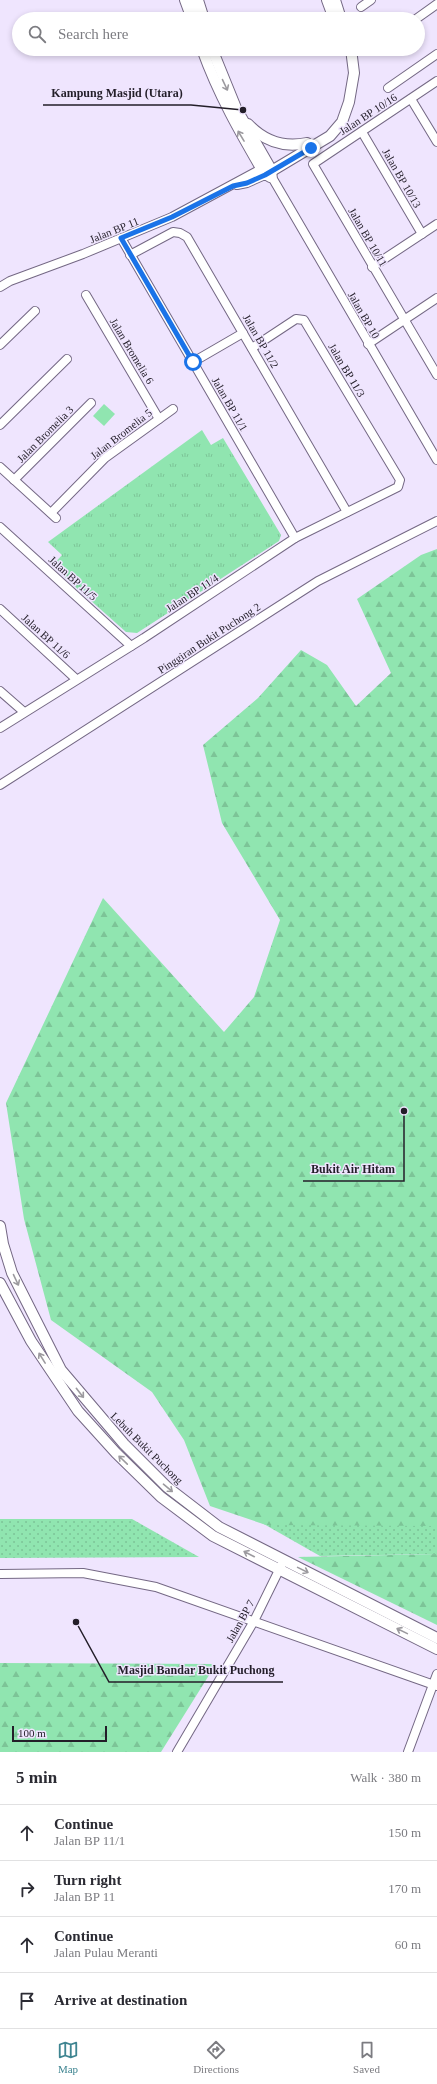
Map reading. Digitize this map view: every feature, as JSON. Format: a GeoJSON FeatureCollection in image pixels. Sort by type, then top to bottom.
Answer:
{"type":"FeatureCollection","features":[{"type":"Feature","properties":{"kind":"main road"},"geometry":{"type":"LineString","coordinates":[[185,0],[189,12]]}},
{"type":"Feature","properties":{"kind":"main road"},"geometry":{"type":"LineString","coordinates":[[194,0],[198,12]]}},
{"type":"Feature","properties":{"kind":"main road"},"geometry":{"type":"LineString","coordinates":[[327,0],[331,12]]}},
{"type":"Feature","properties":{"kind":"main road"},"geometry":{"type":"LineString","coordinates":[[335,0],[339,12]]}},
{"type":"Feature","properties":{"kind":"main road"},"geometry":{"type":"LineString","coordinates":[[205,56],[214,82],[232,120],[268,172]]}},
{"type":"Feature","properties":{"kind":"main road"},"geometry":{"type":"LineString","coordinates":[[214,56],[222,79],[268,172]]}},
{"type":"Feature","properties":{"kind":"main road"},"geometry":{"type":"LineString","coordinates":[[268,172],[324,132],[335,120],[342,101],[347,73],[345,56]]}},
{"type":"Feature","properties":{"kind":"main road"},"geometry":{"type":"LineString","coordinates":[[268,172],[330,136],[342,122],[349,102],[354,73],[352,56]]}},
{"type":"Feature","properties":{"kind":"main road"},"geometry":{"type":"LineString","coordinates":[[240,116],[253,130],[268,140],[288,145],[307,143]]}},
{"type":"Feature","properties":{"kind":"main road"},"geometry":{"type":"LineString","coordinates":[[0,1230],[2,1244],[15,1280],[57,1372],[78,1411],[116,1453],[161,1497],[213,1536],[282,1565],[437,1638]]}},
{"type":"Feature","properties":{"kind":"main road"},"geometry":{"type":"LineString","coordinates":[[0,1283],[31,1341],[57,1372]]}},
{"type":"Feature","properties":{"kind":"main road"},"geometry":{"type":"LineString","coordinates":[[282,1565],[437,1649]]}},
{"type":"Feature","properties":{"kind":"main road"},"geometry":{"type":"LineString","coordinates":[[423,1631],[437,1641]]}},
{"type":"Feature","properties":{"kind":"street"},"geometry":{"type":"LineString","coordinates":[[199,0],[203,12]]}},
{"type":"Feature","properties":{"kind":"street"},"geometry":{"type":"LineString","coordinates":[[361,7],[370,0]]}},
{"type":"Feature","properties":{"kind":"street"},"geometry":{"type":"LineString","coordinates":[[425,13],[437,4]]}},
{"type":"Feature","properties":{"kind":"street"},"geometry":{"type":"LineString","coordinates":[[388,88],[437,54]]}},
{"type":"Feature","properties":{"kind":"street","name":"Jalan BP 10/16"},"geometry":{"type":"LineString","coordinates":[[313,166],[314,162],[362,132],[437,81]]}},
{"type":"Feature","properties":{"kind":"street"},"geometry":{"type":"LineString","coordinates":[[412,99],[437,142]]}},
{"type":"Feature","properties":{"kind":"street","name":"Jalan BP 10/13"},"geometry":{"type":"LineString","coordinates":[[362,132],[422,234]]}},
{"type":"Feature","properties":{"kind":"street","name":"Jalan BP 10/11"},"geometry":{"type":"LineString","coordinates":[[313,166],[437,375]]}},
{"type":"Feature","properties":{"kind":"street","name":"Jalan BP 11"},"geometry":{"type":"LineString","coordinates":[[0,287],[10,281],[172,217],[233,186],[247,183],[268,172]]}},
{"type":"Feature","properties":{"kind":"street","name":"Jalan BP 10"},"geometry":{"type":"LineString","coordinates":[[268,172],[437,460]]}},
{"type":"Feature","properties":{"kind":"street"},"geometry":{"type":"LineString","coordinates":[[372,267],[437,224]]}},
{"type":"Feature","properties":{"kind":"street","name":"Jalan BP 11/2"},"geometry":{"type":"LineString","coordinates":[[130,255],[173,232],[180,233],[187,237],[347,512]]}},
{"type":"Feature","properties":{"kind":"street","name":"Jalan BP 11/1"},"geometry":{"type":"LineString","coordinates":[[121,238],[295,538]]}},
{"type":"Feature","properties":{"kind":"street","name":"Jalan Bromelia 6"},"geometry":{"type":"LineString","coordinates":[[86,295],[159,419]]}},
{"type":"Feature","properties":{"kind":"street"},"geometry":{"type":"LineString","coordinates":[[368,344],[437,298]]}},
{"type":"Feature","properties":{"kind":"street"},"geometry":{"type":"LineString","coordinates":[[0,344],[35,311]]}},
{"type":"Feature","properties":{"kind":"street","name":"Jalan BP 11/3"},"geometry":{"type":"LineString","coordinates":[[252,348],[296,319],[304,320],[400,480],[400,484]]}},
{"type":"Feature","properties":{"kind":"street"},"geometry":{"type":"LineString","coordinates":[[193,362],[243,333]]}},
{"type":"Feature","properties":{"kind":"street"},"geometry":{"type":"LineString","coordinates":[[0,425],[67,359]]}},
{"type":"Feature","properties":{"kind":"street","name":"Jalan Bromelia 3"},"geometry":{"type":"LineString","coordinates":[[14,480],[91,403]]}},
{"type":"Feature","properties":{"kind":"street","name":"Jalan Bromelia 5"},"geometry":{"type":"LineString","coordinates":[[14,480],[54,516],[105,458],[173,409]]}},
{"type":"Feature","properties":{"kind":"street"},"geometry":{"type":"LineString","coordinates":[[0,467],[14,480]]}},
{"type":"Feature","properties":{"kind":"street","name":"Jalan BP 11/4"},"geometry":{"type":"LineString","coordinates":[[0,728],[76,679],[131,646],[295,538],[398,488],[400,484]]}},
{"type":"Feature","properties":{"kind":"street","name":"Pinggiran Bukit Puchong 2"},"geometry":{"type":"LineString","coordinates":[[0,786],[318,581],[437,521]]}},
{"type":"Feature","properties":{"kind":"street","name":"Jalan BP 11/5"},"geometry":{"type":"LineString","coordinates":[[0,527],[131,646]]}},
{"type":"Feature","properties":{"kind":"street","name":"Jalan BP 11/6"},"geometry":{"type":"LineString","coordinates":[[0,609],[76,679]]}},
{"type":"Feature","properties":{"kind":"street"},"geometry":{"type":"LineString","coordinates":[[0,691],[24,712]]}},
{"type":"Feature","properties":{"kind":"street","name":"Jalan BP 7"},"geometry":{"type":"LineString","coordinates":[[177,1752],[254,1621],[282,1565]]}},
{"type":"Feature","properties":{"kind":"street"},"geometry":{"type":"LineString","coordinates":[[0,1574],[84,1573],[156,1587],[435,1685]]}},
{"type":"Feature","properties":{"kind":"street"},"geometry":{"type":"LineString","coordinates":[[408,1752],[435,1685],[437,1674]]}},
{"type":"Feature","properties":{"kind":"green space"},"geometry":{"type":"Polygon","coordinates":[[[104,404],[115,414],[104,426],[93,416],[104,404]]]}},
{"type":"Feature","properties":{"kind":"green space"},"geometry":{"type":"Polygon","coordinates":[[[202,430],[211,445],[223,438],[281,535],[279,541],[137,633],[126,632],[52,566],[62,555],[48,542],[202,430]]]}},
{"type":"Feature","properties":{"kind":"green space"},"geometry":{"type":"Polygon","coordinates":[[[437,549],[437,1526],[266,1525],[210,1506],[184,1440],[152,1392],[51,1320],[24,1219],[6,1103],[103,898],[224,1032],[254,997],[280,920],[222,823],[203,745],[258,698],[301,650],[327,665],[356,706],[391,673],[357,599],[421,555],[437,549]]]}},
{"type":"Feature","properties":{"kind":"green space"},"geometry":{"type":"Polygon","coordinates":[[[437,1516],[437,1554],[320,1556],[255,1519],[437,1516]]]}},
{"type":"Feature","properties":{"kind":"green space"},"geometry":{"type":"Polygon","coordinates":[[[0,1519],[132,1519],[199,1557],[0,1558],[0,1519]]]}},
{"type":"Feature","properties":{"kind":"green space"},"geometry":{"type":"Polygon","coordinates":[[[437,1554],[437,1625],[298,1557],[437,1554]]]}},
{"type":"Feature","properties":{"kind":"green space"},"geometry":{"type":"Polygon","coordinates":[[[0,1663],[216,1664],[161,1752],[0,1752],[0,1663]]]}},
{"type":"Feature","properties":{"kind":"place","name":"Kampung Masjid (Utara)"},"geometry":{"type":"Point","coordinates":[243,110]}},
{"type":"Feature","properties":{"kind":"place","name":"Bukit Air Hitam"},"geometry":{"type":"Point","coordinates":[404,1111]}},
{"type":"Feature","properties":{"kind":"place","name":"Masjid Bandar Bukit Puchong"},"geometry":{"type":"Point","coordinates":[76,1622]}},
{"type":"Feature","properties":{"kind":"route"},"geometry":{"type":"LineString","coordinates":[[193,362],[121,238],[172,217],[233,186],[247,183],[265,175],[311,148]]}}]}
